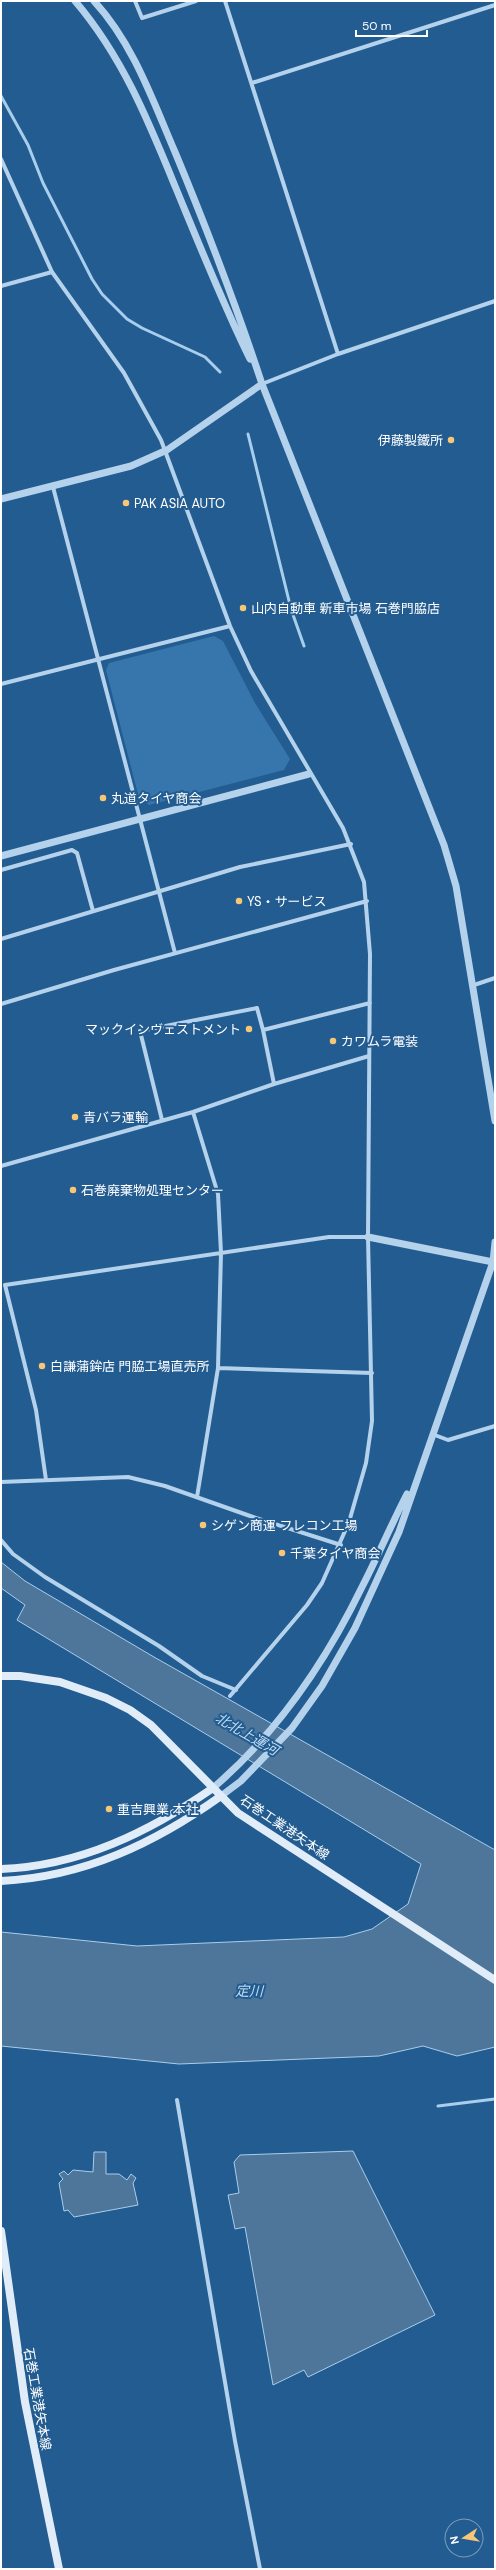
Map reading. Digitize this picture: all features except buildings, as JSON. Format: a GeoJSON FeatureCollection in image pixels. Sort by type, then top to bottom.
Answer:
{"type":"FeatureCollection","features":[{"type":"Feature","properties":{"kind":"main road","name":"石巻工業港矢本線"},"geometry":{"type":"LineString","coordinates":[[1,1676],[20,1676],[60,1682],[106,1698],[130,1710],[151,1725],[238,1813],[495,1980]]}},
{"type":"Feature","properties":{"kind":"main road"},"geometry":{"type":"LineString","coordinates":[[1,1869],[51,1863],[97,1850],[130,1838],[162,1820],[212,1788]]}},
{"type":"Feature","properties":{"kind":"main road"},"geometry":{"type":"LineString","coordinates":[[1,1881],[40,1878],[102,1862],[142,1846],[176,1827],[221,1796]]}},
{"type":"Feature","properties":{"kind":"main road","name":"石巻工業港矢本線"},"geometry":{"type":"LineString","coordinates":[[1,2231],[25,2402],[59,2569]]}},
{"type":"Feature","properties":{"kind":"street"},"geometry":{"type":"LineString","coordinates":[[75,1],[97,28],[133,86],[225,308],[262,384]]}},
{"type":"Feature","properties":{"kind":"street"},"geometry":{"type":"LineString","coordinates":[[94,1],[119,34],[152,96],[234,300],[262,384],[444,846],[456,886],[474,985],[495,1121]]}},
{"type":"Feature","properties":{"kind":"street"},"geometry":{"type":"LineString","coordinates":[[135,1],[142,18],[196,1]]}},
{"type":"Feature","properties":{"kind":"street"},"geometry":{"type":"LineString","coordinates":[[225,1],[338,354]]}},
{"type":"Feature","properties":{"kind":"street"},"geometry":{"type":"LineString","coordinates":[[252,84],[495,5]]}},
{"type":"Feature","properties":{"kind":"street"},"geometry":{"type":"LineString","coordinates":[[1,159],[52,272],[124,373],[167,450],[230,626],[251,670],[309,774],[351,844],[364,882],[367,901],[370,1003],[368,1237],[372,1421],[366,1463],[341,1545],[322,1582],[307,1605],[230,1696]]}},
{"type":"Feature","properties":{"kind":"street"},"geometry":{"type":"LineString","coordinates":[[1,286],[52,272]]}},
{"type":"Feature","properties":{"kind":"street"},"geometry":{"type":"LineString","coordinates":[[1,500],[131,466],[167,450],[262,384],[338,354],[495,301]]}},
{"type":"Feature","properties":{"kind":"street"},"geometry":{"type":"LineString","coordinates":[[53,487],[97,660],[160,891],[175,953]]}},
{"type":"Feature","properties":{"kind":"street"},"geometry":{"type":"LineString","coordinates":[[1,684],[230,626]]}},
{"type":"Feature","properties":{"kind":"street"},"geometry":{"type":"LineString","coordinates":[[1,856],[309,774]]}},
{"type":"Feature","properties":{"kind":"street"},"geometry":{"type":"LineString","coordinates":[[1,939],[240,868],[351,844]]}},
{"type":"Feature","properties":{"kind":"street"},"geometry":{"type":"LineString","coordinates":[[1,870],[72,850],[77,853],[93,911]]}},
{"type":"Feature","properties":{"kind":"street"},"geometry":{"type":"LineString","coordinates":[[1,1004],[175,953],[367,901]]}},
{"type":"Feature","properties":{"kind":"street"},"geometry":{"type":"LineString","coordinates":[[474,985],[495,978]]}},
{"type":"Feature","properties":{"kind":"street"},"geometry":{"type":"LineString","coordinates":[[263,1030],[370,1003]]}},
{"type":"Feature","properties":{"kind":"street"},"geometry":{"type":"LineString","coordinates":[[162,1120],[140,1031],[257,1008],[274,1084]]}},
{"type":"Feature","properties":{"kind":"street"},"geometry":{"type":"LineString","coordinates":[[1,1166],[193,1112],[274,1084],[369,1056]]}},
{"type":"Feature","properties":{"kind":"street"},"geometry":{"type":"LineString","coordinates":[[193,1112],[218,1194],[221,1253],[218,1368],[197,1497]]}},
{"type":"Feature","properties":{"kind":"street"},"geometry":{"type":"LineString","coordinates":[[46,1480],[36,1410],[4,1284],[329,1237],[368,1237],[494,1263]]}},
{"type":"Feature","properties":{"kind":"street"},"geometry":{"type":"LineString","coordinates":[[221,1796],[251,1772],[292,1728],[322,1686],[355,1628],[399,1532],[431,1434],[494,1263],[495,1242]]}},
{"type":"Feature","properties":{"kind":"street"},"geometry":{"type":"LineString","coordinates":[[218,1368],[372,1373]]}},
{"type":"Feature","properties":{"kind":"street"},"geometry":{"type":"LineString","coordinates":[[431,1434],[448,1440],[495,1426]]}},
{"type":"Feature","properties":{"kind":"street"},"geometry":{"type":"LineString","coordinates":[[1,1482],[128,1477],[165,1486],[341,1545]]}},
{"type":"Feature","properties":{"kind":"street"},"geometry":{"type":"LineString","coordinates":[[212,1788],[240,1764],[308,1685],[338,1635],[363,1587],[388,1528],[415,1480]]}},
{"type":"Feature","properties":{"kind":"street"},"geometry":{"type":"LineString","coordinates":[[1,1540],[13,1554],[45,1577],[159,1646],[202,1676],[236,1690]]}},
{"type":"Feature","properties":{"kind":"street"},"geometry":{"type":"LineString","coordinates":[[177,2100],[235,2441],[260,2569]]}},
{"type":"Feature","properties":{"kind":"shaded area"},"geometry":{"type":"Polygon","coordinates":[[[214,636],[223,641],[255,703],[290,759],[284,770],[149,805],[139,798],[106,670],[109,663],[214,636]]]}},
{"type":"Feature","properties":{"kind":"water"},"geometry":{"type":"Polygon","coordinates":[[[1,1562],[25,1581],[154,1657],[495,1850],[495,2047],[457,2056],[423,2046],[379,2056],[179,2064],[1,2046],[1,1932],[137,1946],[344,1937],[372,1929],[408,1904],[421,1864],[17,1620],[25,1605],[1,1588],[1,1562]]]}},
{"type":"Feature","properties":{"kind":"water"},"geometry":{"type":"Polygon","coordinates":[[[353,2151],[435,2315],[308,2377],[304,2370],[273,2385],[245,2227],[235,2229],[228,2195],[239,2193],[234,2162],[240,2155],[353,2151]]]}},
{"type":"Feature","properties":{"kind":"water"},"geometry":{"type":"Polygon","coordinates":[[[94,2152],[106,2152],[106,2174],[119,2174],[127,2180],[131,2174],[136,2178],[133,2183],[138,2205],[74,2217],[68,2210],[64,2211],[59,2183],[63,2179],[59,2174],[64,2171],[68,2175],[73,2170],[93,2172],[94,2152]]]}},
{"type":"Feature","properties":{"kind":"waterway"},"geometry":{"type":"LineString","coordinates":[[1,96],[28,145],[43,183],[92,279],[102,294],[127,319],[142,328],[205,357],[220,372]]}},
{"type":"Feature","properties":{"kind":"waterway"},"geometry":{"type":"LineString","coordinates":[[248,434],[291,609],[304,646]]}},
{"type":"Feature","properties":{"kind":"waterway"},"geometry":{"type":"LineString","coordinates":[[438,2106],[495,2099]]}},
{"type":"Feature","properties":{"kind":"place","name":"伊藤製鐵所"},"geometry":{"type":"Point","coordinates":[451,440]}},
{"type":"Feature","properties":{"kind":"place","name":"PAK ASIA AUTO"},"geometry":{"type":"Point","coordinates":[126,503]}},
{"type":"Feature","properties":{"kind":"place","name":"山内自動車 新車市場 石巻門脇店"},"geometry":{"type":"Point","coordinates":[243,608]}},
{"type":"Feature","properties":{"kind":"place","name":"丸道タイヤ商会"},"geometry":{"type":"Point","coordinates":[103,798]}},
{"type":"Feature","properties":{"kind":"place","name":"YS・サービス"},"geometry":{"type":"Point","coordinates":[239,901]}},
{"type":"Feature","properties":{"kind":"place","name":"マックインヴェストメント"},"geometry":{"type":"Point","coordinates":[249,1029]}},
{"type":"Feature","properties":{"kind":"place","name":"カワムラ電装"},"geometry":{"type":"Point","coordinates":[333,1041]}},
{"type":"Feature","properties":{"kind":"place","name":"青バラ運輸"},"geometry":{"type":"Point","coordinates":[75,1117]}},
{"type":"Feature","properties":{"kind":"place","name":"石巻廃棄物処理センター"},"geometry":{"type":"Point","coordinates":[73,1190]}},
{"type":"Feature","properties":{"kind":"place","name":"白謙蒲鉾店 門脇工場直売所"},"geometry":{"type":"Point","coordinates":[42,1366]}},
{"type":"Feature","properties":{"kind":"place","name":"シゲン商運 フレコン工場"},"geometry":{"type":"Point","coordinates":[203,1525]}},
{"type":"Feature","properties":{"kind":"place","name":"千葉タイヤ商会"},"geometry":{"type":"Point","coordinates":[282,1553]}},
{"type":"Feature","properties":{"kind":"place","name":"重吉興業 本社"},"geometry":{"type":"Point","coordinates":[109,1809]}},
{"type":"Feature","properties":{"kind":"water label","name":"北北上運河"},"geometry":{"type":"Point","coordinates":[247,1734]}},
{"type":"Feature","properties":{"kind":"water label","name":"定川"},"geometry":{"type":"Point","coordinates":[249,1991]}}]}
